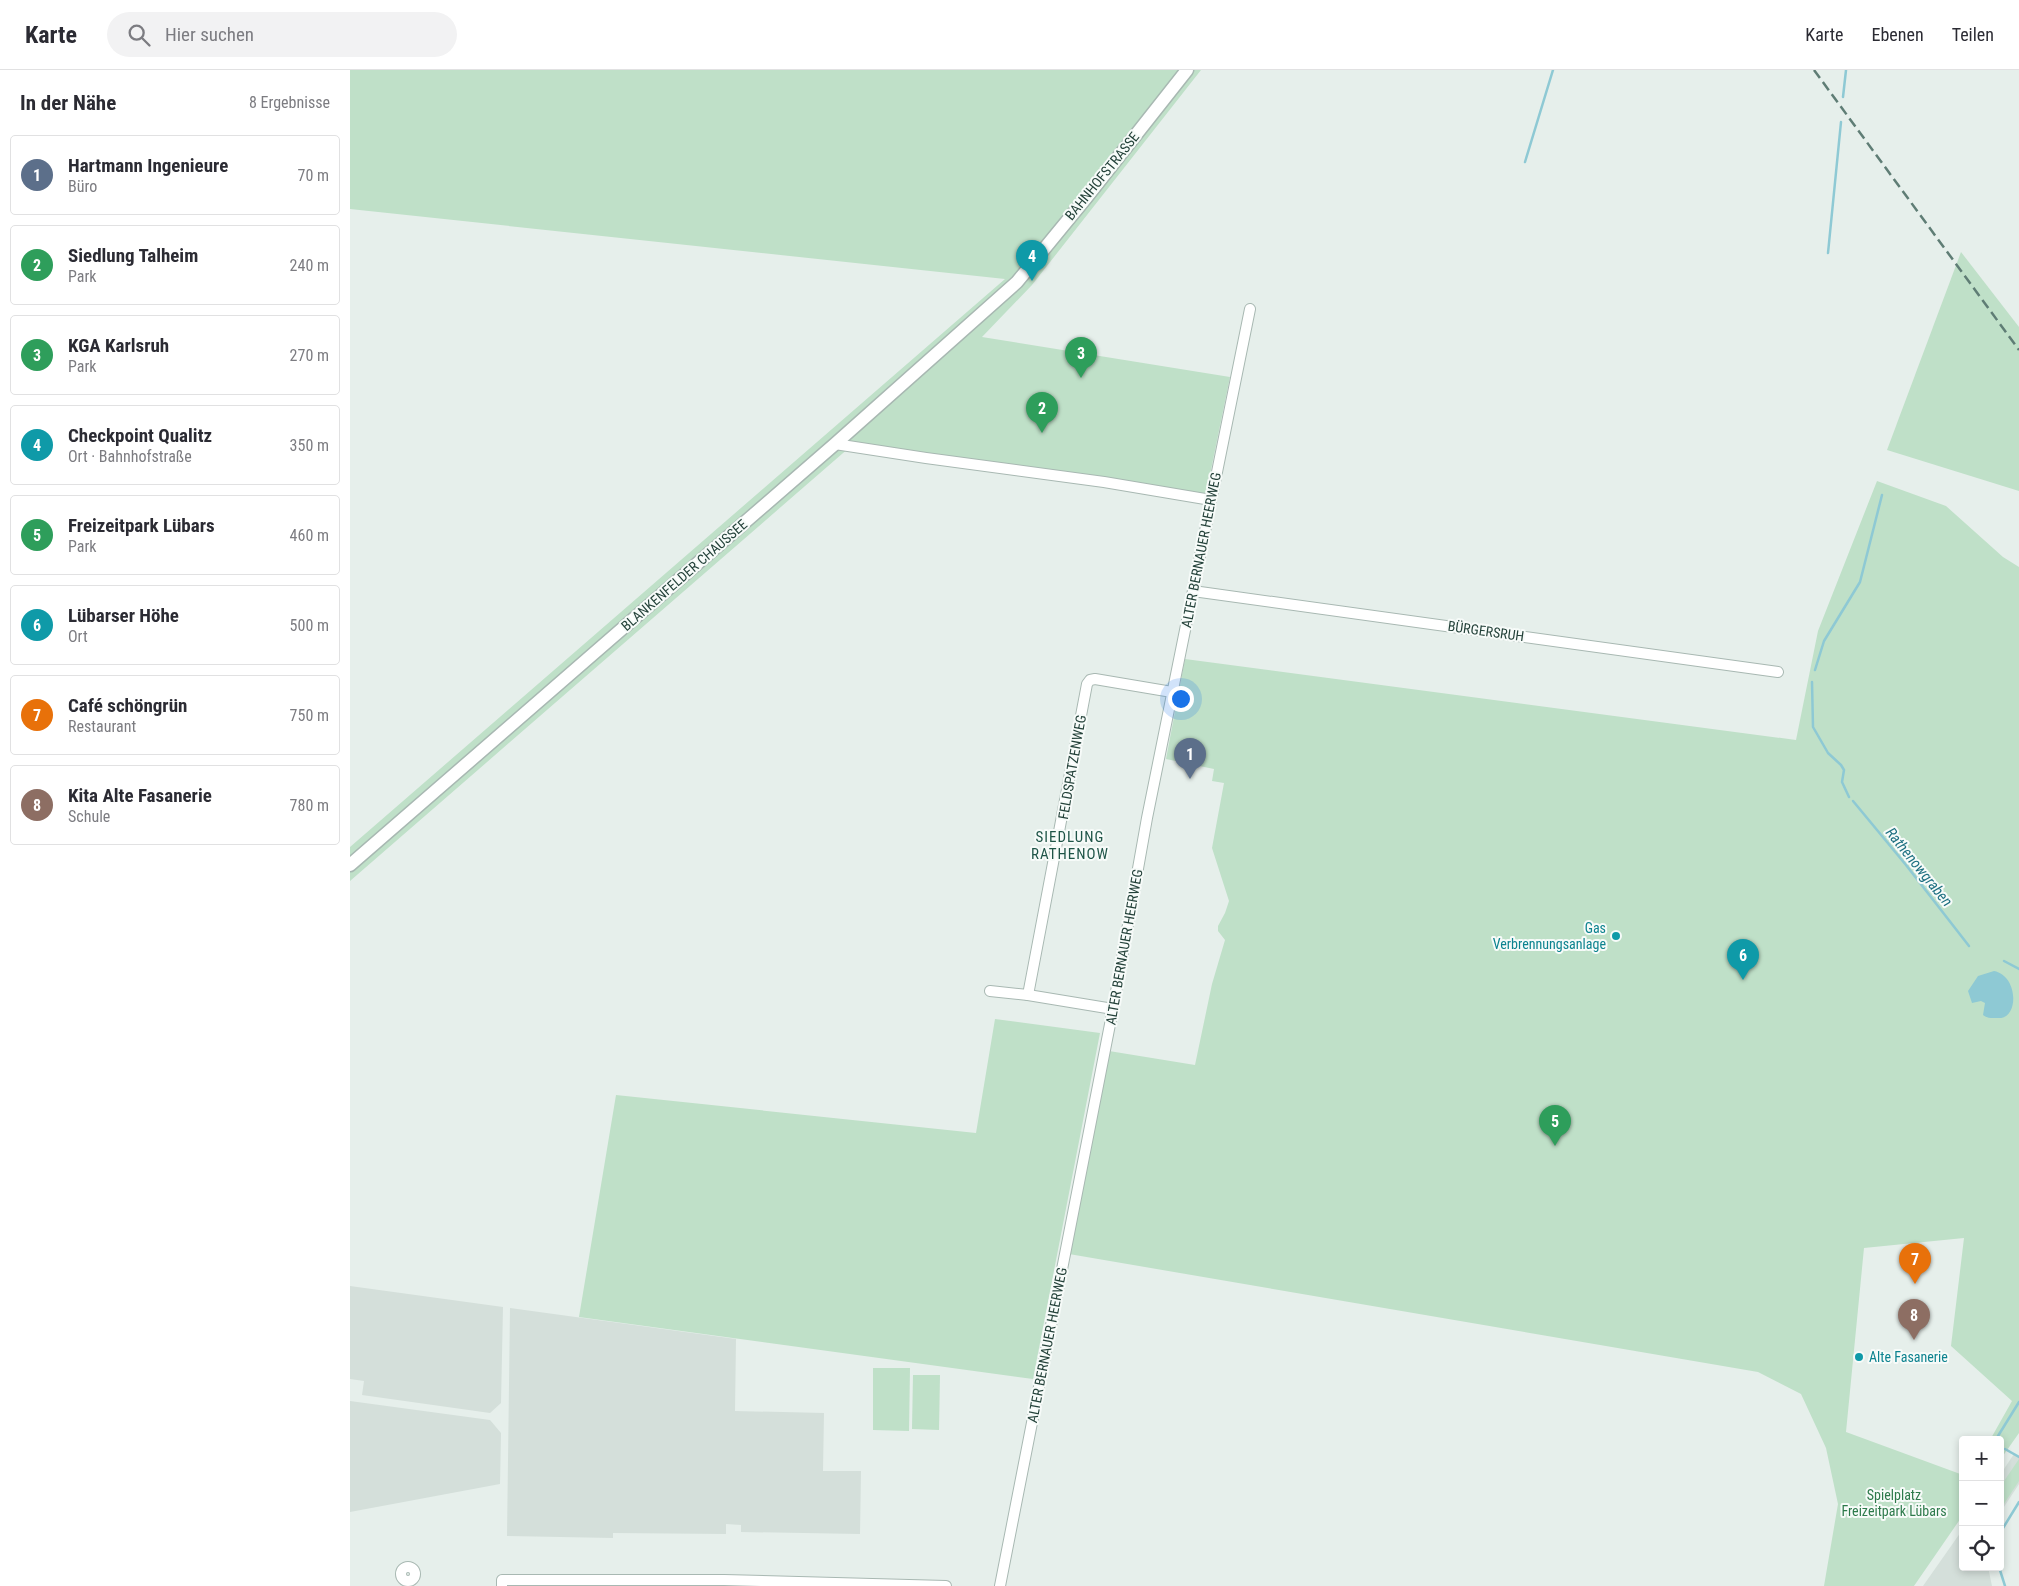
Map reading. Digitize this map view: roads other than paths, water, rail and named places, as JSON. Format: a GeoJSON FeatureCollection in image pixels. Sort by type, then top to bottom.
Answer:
{"type":"FeatureCollection","features":[{"type":"Feature","properties":{"kind":"street","name":"BAHNHOFSTRASSE"},"geometry":{"type":"LineString","coordinates":[[1017,282],[1187,70]]}},
{"type":"Feature","properties":{"kind":"street","name":"BLANKENFELDER CHAUSSEE"},"geometry":{"type":"LineString","coordinates":[[350,865],[835,444],[1017,282]]}},
{"type":"Feature","properties":{"kind":"street","name":"ALTER BERNAUER HEERWEG"},"geometry":{"type":"LineString","coordinates":[[1000,1586],[1113,1008],[1172,692],[1250,309]]}},
{"type":"Feature","properties":{"kind":"street"},"geometry":{"type":"LineString","coordinates":[[835,444],[1104,482],[1211,500]]}},
{"type":"Feature","properties":{"kind":"street","name":"BÜRGERSRUH"},"geometry":{"type":"LineString","coordinates":[[1193,591],[1778,672]]}},
{"type":"Feature","properties":{"kind":"street","name":"FELDSPATZENWEG"},"geometry":{"type":"LineString","coordinates":[[1028,995],[1087,684],[1090,680],[1095,679],[1172,692]]}},
{"type":"Feature","properties":{"kind":"street"},"geometry":{"type":"LineString","coordinates":[[990,991],[1113,1008]]}},
{"type":"Feature","properties":{"kind":"street"},"geometry":{"type":"LineString","coordinates":[[502,1583],[730,1580],[946,1586]]}},
{"type":"Feature","properties":{"kind":"water"},"geometry":{"type":"Polygon","coordinates":[[[1994,971],[2008,981],[2012,989],[2013,1005],[2005,1017],[1989,1018],[1983,1015],[1985,1003],[1981,1001],[1972,1003],[1968,991],[1978,976],[1994,971]]]}},
{"type":"Feature","properties":{"kind":"waterway"},"geometry":{"type":"LineString","coordinates":[[1525,162],[1553,70]]}},
{"type":"Feature","properties":{"kind":"waterway"},"geometry":{"type":"LineString","coordinates":[[1843,97],[1846,70]]}},
{"type":"Feature","properties":{"kind":"waterway"},"geometry":{"type":"LineString","coordinates":[[1828,253],[1841,122]]}},
{"type":"Feature","properties":{"kind":"waterway","name":"Rathenowgraben"},"geometry":{"type":"LineString","coordinates":[[1815,670],[1824,641],[1860,582],[1882,495]]}},
{"type":"Feature","properties":{"kind":"waterway","name":"Rathenowgraben"},"geometry":{"type":"LineString","coordinates":[[1812,682],[1813,727],[1828,753],[1844,770],[1842,782],[1849,797]]}},
{"type":"Feature","properties":{"kind":"waterway","name":"Rathenowgraben"},"geometry":{"type":"LineString","coordinates":[[1853,801],[1969,946]]}},
{"type":"Feature","properties":{"kind":"waterway","name":"Rathenowgraben"},"geometry":{"type":"LineString","coordinates":[[2004,961],[2019,969]]}},
{"type":"Feature","properties":{"kind":"waterway"},"geometry":{"type":"LineString","coordinates":[[1998,1436],[2019,1402]]}},
{"type":"Feature","properties":{"kind":"waterway"},"geometry":{"type":"LineString","coordinates":[[2005,1449],[2019,1457]]}},
{"type":"Feature","properties":{"kind":"waterway"},"geometry":{"type":"LineString","coordinates":[[2004,1526],[2019,1502]]}},
{"type":"Feature","properties":{"kind":"waterway"},"geometry":{"type":"LineString","coordinates":[[2000,1571],[2005,1586]]}},
{"type":"Feature","properties":{"kind":"railway"},"geometry":{"type":"LineString","coordinates":[[1814,70],[2019,350]]}},
{"type":"Feature","properties":{"kind":"place","name":"Checkpoint Qualitz"},"geometry":{"type":"Point","coordinates":[1032,281]}},
{"type":"Feature","properties":{"kind":"place","name":"KGA Karlsruh"},"geometry":{"type":"Point","coordinates":[1081,378]}},
{"type":"Feature","properties":{"kind":"place","name":"Siedlung Talheim"},"geometry":{"type":"Point","coordinates":[1042,433]}},
{"type":"Feature","properties":{"kind":"place","name":"Hartmann Ingenieure"},"geometry":{"type":"Point","coordinates":[1190,779]}},
{"type":"Feature","properties":{"kind":"place","name":"Gas Verbrennungsanlage"},"geometry":{"type":"Point","coordinates":[1616,936]}},
{"type":"Feature","properties":{"kind":"place","name":"Lübarser Höhe"},"geometry":{"type":"Point","coordinates":[1743,980]}},
{"type":"Feature","properties":{"kind":"place","name":"Freizeitpark Lübars"},"geometry":{"type":"Point","coordinates":[1555,1146]}},
{"type":"Feature","properties":{"kind":"place","name":"Café schöngrün"},"geometry":{"type":"Point","coordinates":[1915,1284]}},
{"type":"Feature","properties":{"kind":"place","name":"Kita Alte Fasanerie"},"geometry":{"type":"Point","coordinates":[1914,1340]}},
{"type":"Feature","properties":{"kind":"place","name":"Alte Fasanerie"},"geometry":{"type":"Point","coordinates":[1859,1357]}},
{"type":"Feature","properties":{"kind":"district","name":"SIEDLUNG RATHENOW"},"geometry":{"type":"Point","coordinates":[1070,846]}},
{"type":"Feature","properties":{"kind":"park label","name":"Spielplatz Freizeitpark Lübars"},"geometry":{"type":"Point","coordinates":[1894,1504]}}]}
